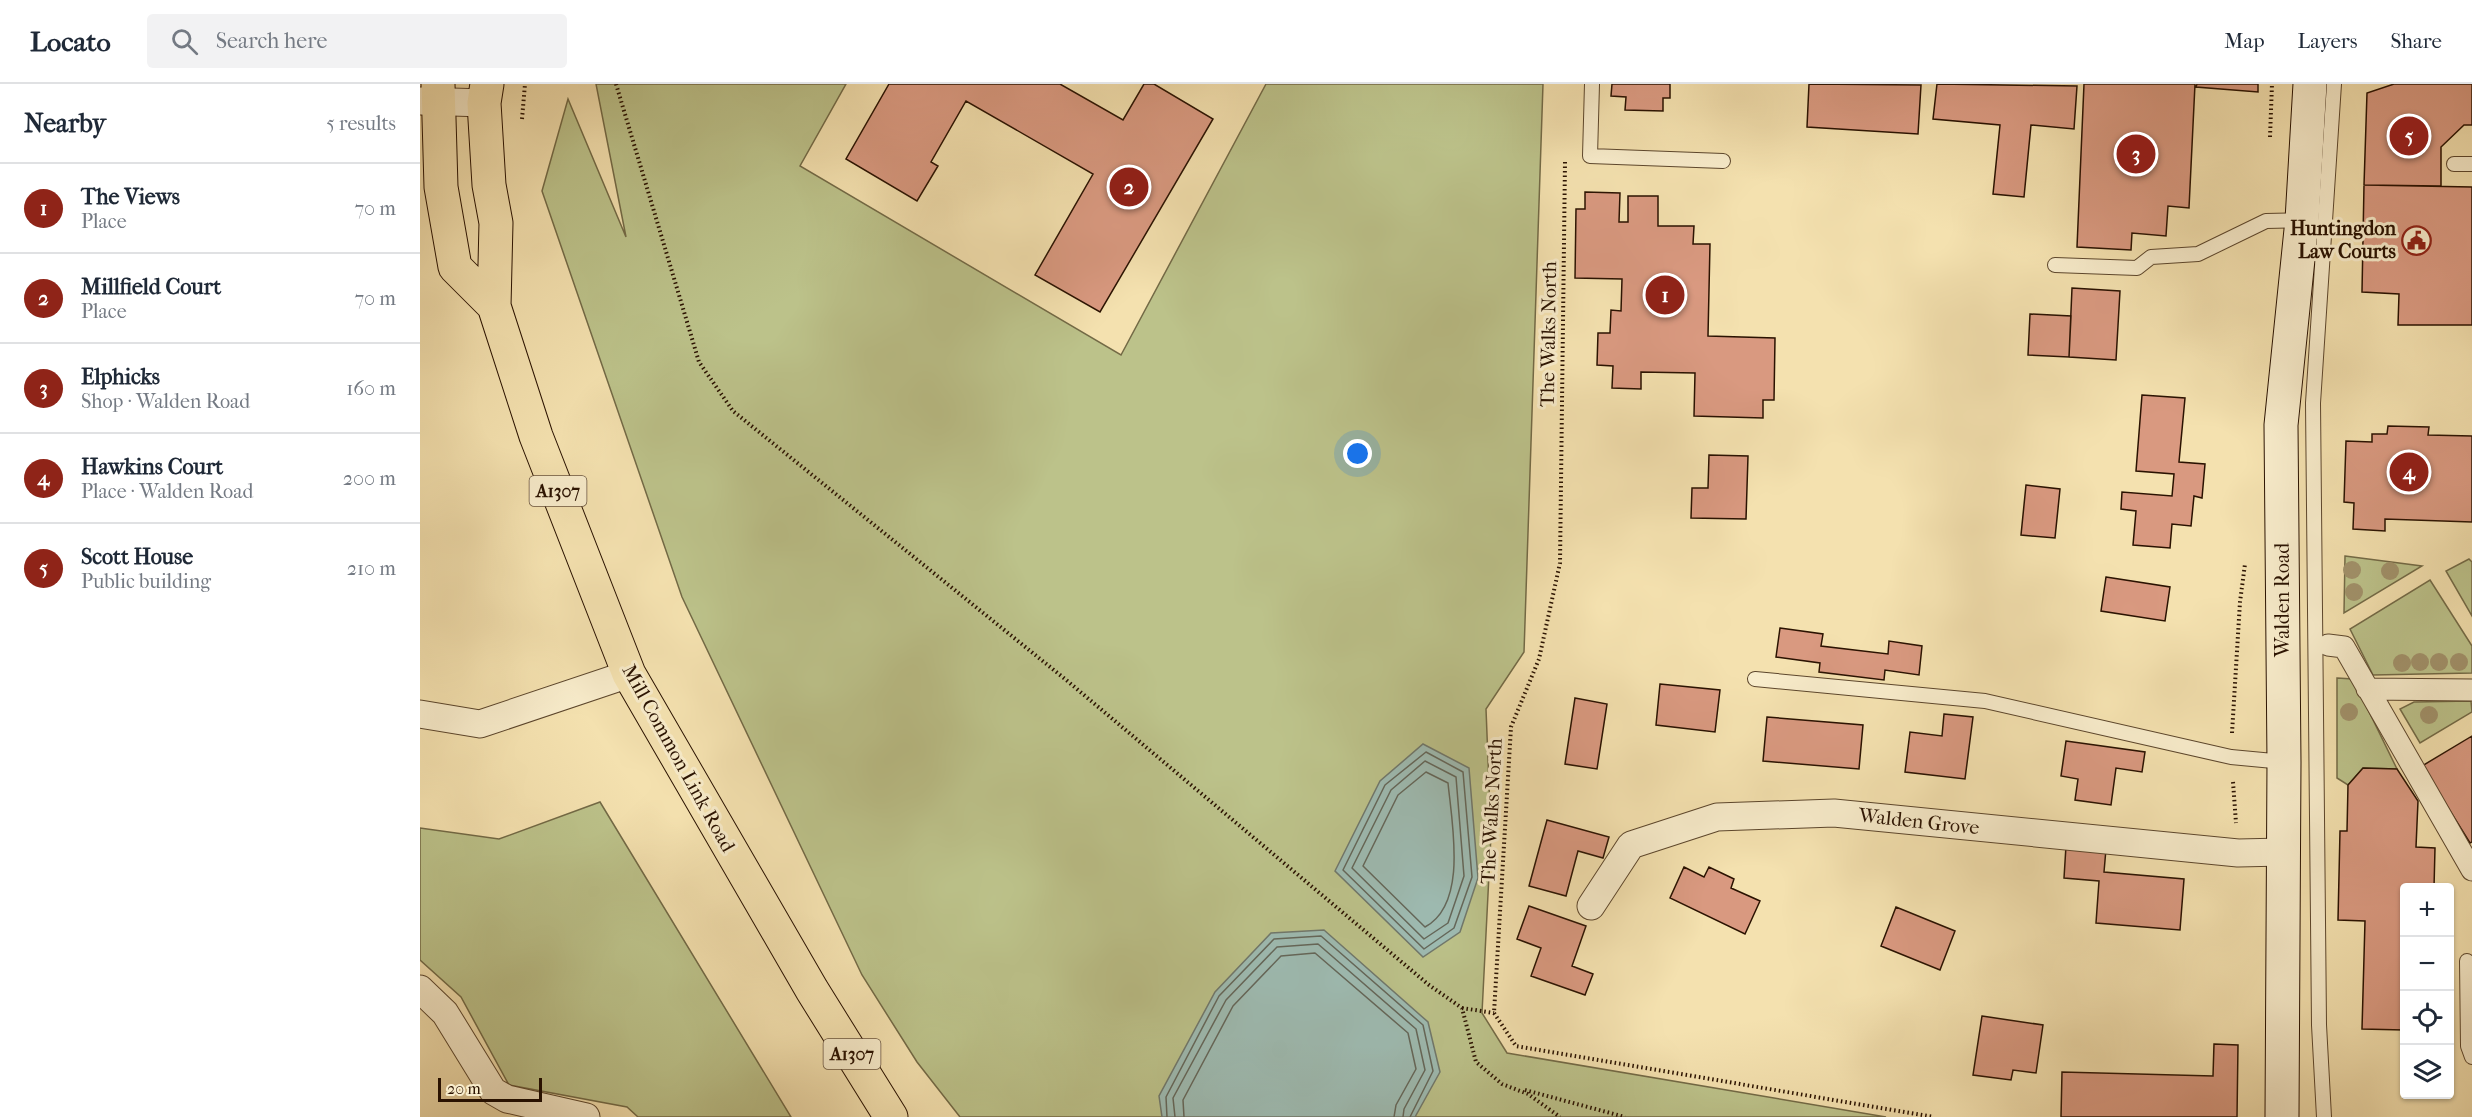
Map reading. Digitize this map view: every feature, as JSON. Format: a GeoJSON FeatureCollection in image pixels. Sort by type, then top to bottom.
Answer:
{"type":"FeatureCollection","features":[{"type":"Feature","properties":{"kind":"main road","name":"Walden Road"},"geometry":{"type":"LineString","coordinates":[[2282,1117],[2284,762],[2281,425],[2302,220],[2310,84]]}},
{"type":"Feature","properties":{"kind":"main road","name":"Mill Common Link Road"},"geometry":{"type":"LineString","coordinates":[[486,93],[489,185],[496,223],[494,306],[536,436],[629,674],[812,990],[891,1117]]}},
{"type":"Feature","properties":{"kind":"main road","name":"Mill Common Link Road"},"geometry":{"type":"LineString","coordinates":[[432,95],[441,187],[455,267],[494,306]]}},
{"type":"Feature","properties":{"kind":"street"},"geometry":{"type":"LineString","coordinates":[[432,95],[486,93]]}},
{"type":"Feature","properties":{"kind":"street"},"geometry":{"type":"LineString","coordinates":[[2328,645],[2344,647],[2472,870]]}},
{"type":"Feature","properties":{"kind":"street"},"geometry":{"type":"LineString","coordinates":[[420,714],[480,724],[629,674]]}},
{"type":"Feature","properties":{"kind":"street"},"geometry":{"type":"LineString","coordinates":[[2367,689],[2472,690]]}},
{"type":"Feature","properties":{"kind":"street","name":"Walden Grove"},"geometry":{"type":"LineString","coordinates":[[1591,906],[1631,845],[1717,817],[1834,813],[2238,853],[2283,852]]}},
{"type":"Feature","properties":{"kind":"street"},"geometry":{"type":"LineString","coordinates":[[420,989],[445,1013],[493,1092],[507,1099],[586,1117]]}},
{"type":"Feature","properties":{"kind":"lane"},"geometry":{"type":"LineString","coordinates":[[1592,84],[1590,156],[1723,161]]}},
{"type":"Feature","properties":{"kind":"lane"},"geometry":{"type":"LineString","coordinates":[[2324,1117],[2319,1024],[2313,403],[2334,84]]}},
{"type":"Feature","properties":{"kind":"lane"},"geometry":{"type":"LineString","coordinates":[[2454,164],[2472,164]]}},
{"type":"Feature","properties":{"kind":"lane"},"geometry":{"type":"LineString","coordinates":[[2055,265],[2137,268],[2151,257],[2198,254],[2266,221],[2302,220]]}},
{"type":"Feature","properties":{"kind":"lane"},"geometry":{"type":"LineString","coordinates":[[1755,679],[1985,701],[2231,757],[2284,762]]}},
{"type":"Feature","properties":{"kind":"lane"},"geometry":{"type":"LineString","coordinates":[[2467,961],[2468,1046],[2472,1057]]}},
{"type":"Feature","properties":{"kind":"path"},"geometry":{"type":"LineString","coordinates":[[522,126],[525,84]]}},
{"type":"Feature","properties":{"kind":"path"},"geometry":{"type":"LineString","coordinates":[[616,84],[699,362],[734,411],[1065,679],[1429,985],[1462,1008],[1494,1013],[1516,1046],[1934,1117]]}},
{"type":"Feature","properties":{"kind":"path","name":"The Walks North"},"geometry":{"type":"LineString","coordinates":[[1494,1013],[1511,727],[1539,659],[1560,563],[1565,158]]}},
{"type":"Feature","properties":{"kind":"path"},"geometry":{"type":"LineString","coordinates":[[1462,1008],[1476,1062],[1502,1084],[1528,1094],[1560,1117]]}},
{"type":"Feature","properties":{"kind":"path"},"geometry":{"type":"LineString","coordinates":[[1482,1013],[1494,1013]]}},
{"type":"Feature","properties":{"kind":"path"},"geometry":{"type":"LineString","coordinates":[[1502,1084],[1625,1117]]}},
{"type":"Feature","properties":{"kind":"green space"},"geometry":{"type":"Polygon","coordinates":[[[596,84],[846,84],[800,166],[1121,355],[1266,84],[1543,84],[1524,652],[1486,709],[1491,835],[1482,1013],[1507,1053],[1886,1117],[960,1117],[917,1062],[862,975],[682,597],[542,191],[568,99],[626,237],[596,84]]]}},
{"type":"Feature","properties":{"kind":"green space"},"geometry":{"type":"Polygon","coordinates":[[[2345,556],[2422,566],[2344,613],[2345,556]]]}},
{"type":"Feature","properties":{"kind":"green space"},"geometry":{"type":"Polygon","coordinates":[[[2469,559],[2472,562],[2472,616],[2446,571],[2469,559]]]}},
{"type":"Feature","properties":{"kind":"green space"},"geometry":{"type":"Polygon","coordinates":[[[2430,580],[2472,646],[2472,673],[2373,675],[2350,629],[2430,580]]]}},
{"type":"Feature","properties":{"kind":"green space"},"geometry":{"type":"Polygon","coordinates":[[[2337,678],[2353,679],[2397,769],[2363,768],[2348,785],[2337,778],[2337,678]]]}},
{"type":"Feature","properties":{"kind":"green space"},"geometry":{"type":"Polygon","coordinates":[[[2471,701],[2472,712],[2420,743],[2400,709],[2414,702],[2471,701]]]}},
{"type":"Feature","properties":{"kind":"green space"},"geometry":{"type":"Polygon","coordinates":[[[600,802],[791,1117],[638,1117],[627,1107],[509,1085],[461,997],[420,960],[420,828],[499,839],[600,802]]]}},
{"type":"Feature","properties":{"kind":"water"},"geometry":{"type":"Polygon","coordinates":[[[1423,744],[1469,768],[1478,878],[1460,932],[1423,957],[1335,871],[1380,781],[1423,744]]]}},
{"type":"Feature","properties":{"kind":"water"},"geometry":{"type":"Polygon","coordinates":[[[1324,930],[1428,1022],[1440,1072],[1415,1117],[1162,1117],[1159,1096],[1215,992],[1271,933],[1324,930]]]}},
{"type":"Feature","properties":{"kind":"building"},"geometry":{"type":"Polygon","coordinates":[[[889,84],[1060,84],[1123,120],[1144,84],[1154,84],[1213,119],[1100,312],[1035,275],[1093,174],[966,101],[931,162],[938,166],[917,201],[846,159],[889,84]]]}},
{"type":"Feature","properties":{"kind":"building"},"geometry":{"type":"Polygon","coordinates":[[[1612,84],[1670,84],[1670,98],[1663,98],[1663,111],[1625,110],[1626,97],[1611,96],[1612,84]]]}},
{"type":"Feature","properties":{"kind":"building"},"geometry":{"type":"Polygon","coordinates":[[[1809,84],[1921,85],[1918,134],[1807,127],[1809,84]]]}},
{"type":"Feature","properties":{"kind":"building"},"geometry":{"type":"Polygon","coordinates":[[[1937,84],[2077,86],[2074,129],[2031,125],[2024,197],[1993,194],[2000,125],[1933,119],[1937,84]]]}},
{"type":"Feature","properties":{"kind":"building"},"geometry":{"type":"Polygon","coordinates":[[[2084,84],[2195,84],[2189,208],[2168,206],[2166,236],[2132,233],[2131,250],[2077,247],[2084,84]]]}},
{"type":"Feature","properties":{"kind":"building"},"geometry":{"type":"Polygon","coordinates":[[[2197,84],[2258,84],[2258,92],[2196,87],[2197,84]]]}},
{"type":"Feature","properties":{"kind":"building"},"geometry":{"type":"Polygon","coordinates":[[[2394,84],[2472,84],[2472,125],[2464,125],[2441,147],[2441,186],[2364,185],[2367,93],[2394,84]]]}},
{"type":"Feature","properties":{"kind":"building","name":"Huntingdon Law Courts"},"geometry":{"type":"Polygon","coordinates":[[[2364,185],[2472,187],[2472,325],[2398,325],[2399,294],[2362,292],[2364,185]]]}},
{"type":"Feature","properties":{"kind":"building"},"geometry":{"type":"Polygon","coordinates":[[[1585,192],[1620,193],[1619,222],[1628,222],[1628,196],[1658,196],[1658,226],[1694,226],[1693,244],[1710,244],[1708,336],[1775,338],[1774,400],[1763,400],[1763,418],[1694,416],[1695,373],[1641,372],[1641,389],[1612,388],[1613,366],[1597,365],[1598,333],[1610,333],[1611,310],[1621,311],[1622,279],[1575,278],[1576,209],[1585,209],[1585,192]]]}},
{"type":"Feature","properties":{"kind":"building"},"geometry":{"type":"Polygon","coordinates":[[[2072,288],[2120,291],[2116,360],[2069,357],[2072,288]]]}},
{"type":"Feature","properties":{"kind":"building"},"geometry":{"type":"Polygon","coordinates":[[[2030,314],[2071,316],[2069,357],[2028,355],[2030,314]]]}},
{"type":"Feature","properties":{"kind":"building"},"geometry":{"type":"Polygon","coordinates":[[[2142,395],[2185,398],[2179,462],[2205,464],[2202,498],[2194,496],[2191,526],[2172,524],[2170,548],[2133,545],[2136,511],[2121,509],[2122,492],[2172,496],[2174,474],[2136,471],[2142,395]]]}},
{"type":"Feature","properties":{"kind":"building"},"geometry":{"type":"Polygon","coordinates":[[[2388,426],[2429,427],[2428,435],[2472,436],[2472,522],[2385,519],[2385,531],[2353,529],[2354,503],[2344,502],[2346,441],[2372,442],[2372,434],[2387,434],[2388,426]]]}},
{"type":"Feature","properties":{"kind":"building"},"geometry":{"type":"Polygon","coordinates":[[[1709,455],[1748,456],[1746,519],[1691,518],[1692,488],[1708,488],[1709,455]]]}},
{"type":"Feature","properties":{"kind":"building"},"geometry":{"type":"Polygon","coordinates":[[[2026,485],[2060,489],[2055,538],[2021,535],[2026,485]]]}},
{"type":"Feature","properties":{"kind":"building"},"geometry":{"type":"Polygon","coordinates":[[[2106,577],[2170,587],[2165,621],[2101,611],[2106,577]]]}},
{"type":"Feature","properties":{"kind":"building"},"geometry":{"type":"Polygon","coordinates":[[[1780,628],[1823,634],[1821,646],[1888,654],[1889,641],[1922,646],[1919,675],[1885,670],[1884,680],[1819,672],[1820,663],[1776,657],[1780,628]]]}},
{"type":"Feature","properties":{"kind":"building"},"geometry":{"type":"Polygon","coordinates":[[[1660,684],[1720,690],[1715,732],[1656,725],[1660,684]]]}},
{"type":"Feature","properties":{"kind":"building"},"geometry":{"type":"Polygon","coordinates":[[[1575,698],[1607,704],[1597,769],[1565,764],[1575,698]]]}},
{"type":"Feature","properties":{"kind":"building"},"geometry":{"type":"Polygon","coordinates":[[[1944,714],[1973,717],[1965,779],[1905,772],[1910,732],[1942,736],[1944,714]]]}},
{"type":"Feature","properties":{"kind":"building"},"geometry":{"type":"Polygon","coordinates":[[[1767,717],[1863,725],[1859,769],[1763,761],[1767,717]]]}},
{"type":"Feature","properties":{"kind":"building"},"geometry":{"type":"Polygon","coordinates":[[[2472,736],[2472,842],[2470,843],[2422,766],[2472,736]]]}},
{"type":"Feature","properties":{"kind":"building"},"geometry":{"type":"Polygon","coordinates":[[[2066,741],[2145,752],[2142,772],[2116,768],[2111,805],[2075,800],[2078,779],[2061,776],[2066,741]]]}},
{"type":"Feature","properties":{"kind":"building"},"geometry":{"type":"Polygon","coordinates":[[[2363,768],[2397,769],[2418,801],[2416,847],[2435,848],[2434,883],[2400,883],[2400,1030],[2362,1029],[2365,921],[2338,920],[2340,831],[2347,831],[2348,785],[2363,768]]]}},
{"type":"Feature","properties":{"kind":"building"},"geometry":{"type":"Polygon","coordinates":[[[1547,820],[1609,837],[1603,858],[1578,851],[1566,896],[1529,886],[1547,820]]]}},
{"type":"Feature","properties":{"kind":"building"},"geometry":{"type":"Polygon","coordinates":[[[2066,846],[2106,849],[2104,872],[2184,879],[2180,930],[2096,923],[2099,881],[2064,878],[2066,846]]]}},
{"type":"Feature","properties":{"kind":"building"},"geometry":{"type":"Polygon","coordinates":[[[1684,867],[1704,877],[1709,867],[1734,879],[1731,888],[1760,901],[1745,934],[1670,898],[1684,867]]]}},
{"type":"Feature","properties":{"kind":"building"},"geometry":{"type":"Polygon","coordinates":[[[1529,906],[1586,926],[1572,966],[1593,974],[1585,995],[1531,976],[1541,948],[1517,939],[1529,906]]]}},
{"type":"Feature","properties":{"kind":"building"},"geometry":{"type":"Polygon","coordinates":[[[1896,907],[1955,931],[1940,970],[1881,946],[1896,907]]]}},
{"type":"Feature","properties":{"kind":"building"},"geometry":{"type":"Polygon","coordinates":[[[1982,1016],[2043,1025],[2036,1073],[2013,1070],[2011,1080],[1973,1075],[1982,1016]]]}},
{"type":"Feature","properties":{"kind":"building"},"geometry":{"type":"Polygon","coordinates":[[[2214,1044],[2238,1045],[2237,1117],[2061,1117],[2062,1072],[2213,1076],[2214,1044]]]}},
{"type":"Feature","properties":{"kind":"place","name":"Scott House"},"geometry":{"type":"Point","coordinates":[2409,136]}},
{"type":"Feature","properties":{"kind":"place","name":"Elphicks"},"geometry":{"type":"Point","coordinates":[2136,154]}},
{"type":"Feature","properties":{"kind":"place","name":"Millfield Court"},"geometry":{"type":"Point","coordinates":[1129,187]}},
{"type":"Feature","properties":{"kind":"place","name":"Huntingdon Law Courts"},"geometry":{"type":"Point","coordinates":[2417,240]}},
{"type":"Feature","properties":{"kind":"place","name":"The Views"},"geometry":{"type":"Point","coordinates":[1665,295]}},
{"type":"Feature","properties":{"kind":"place","name":"Hawkins Court"},"geometry":{"type":"Point","coordinates":[2409,472]}}]}
